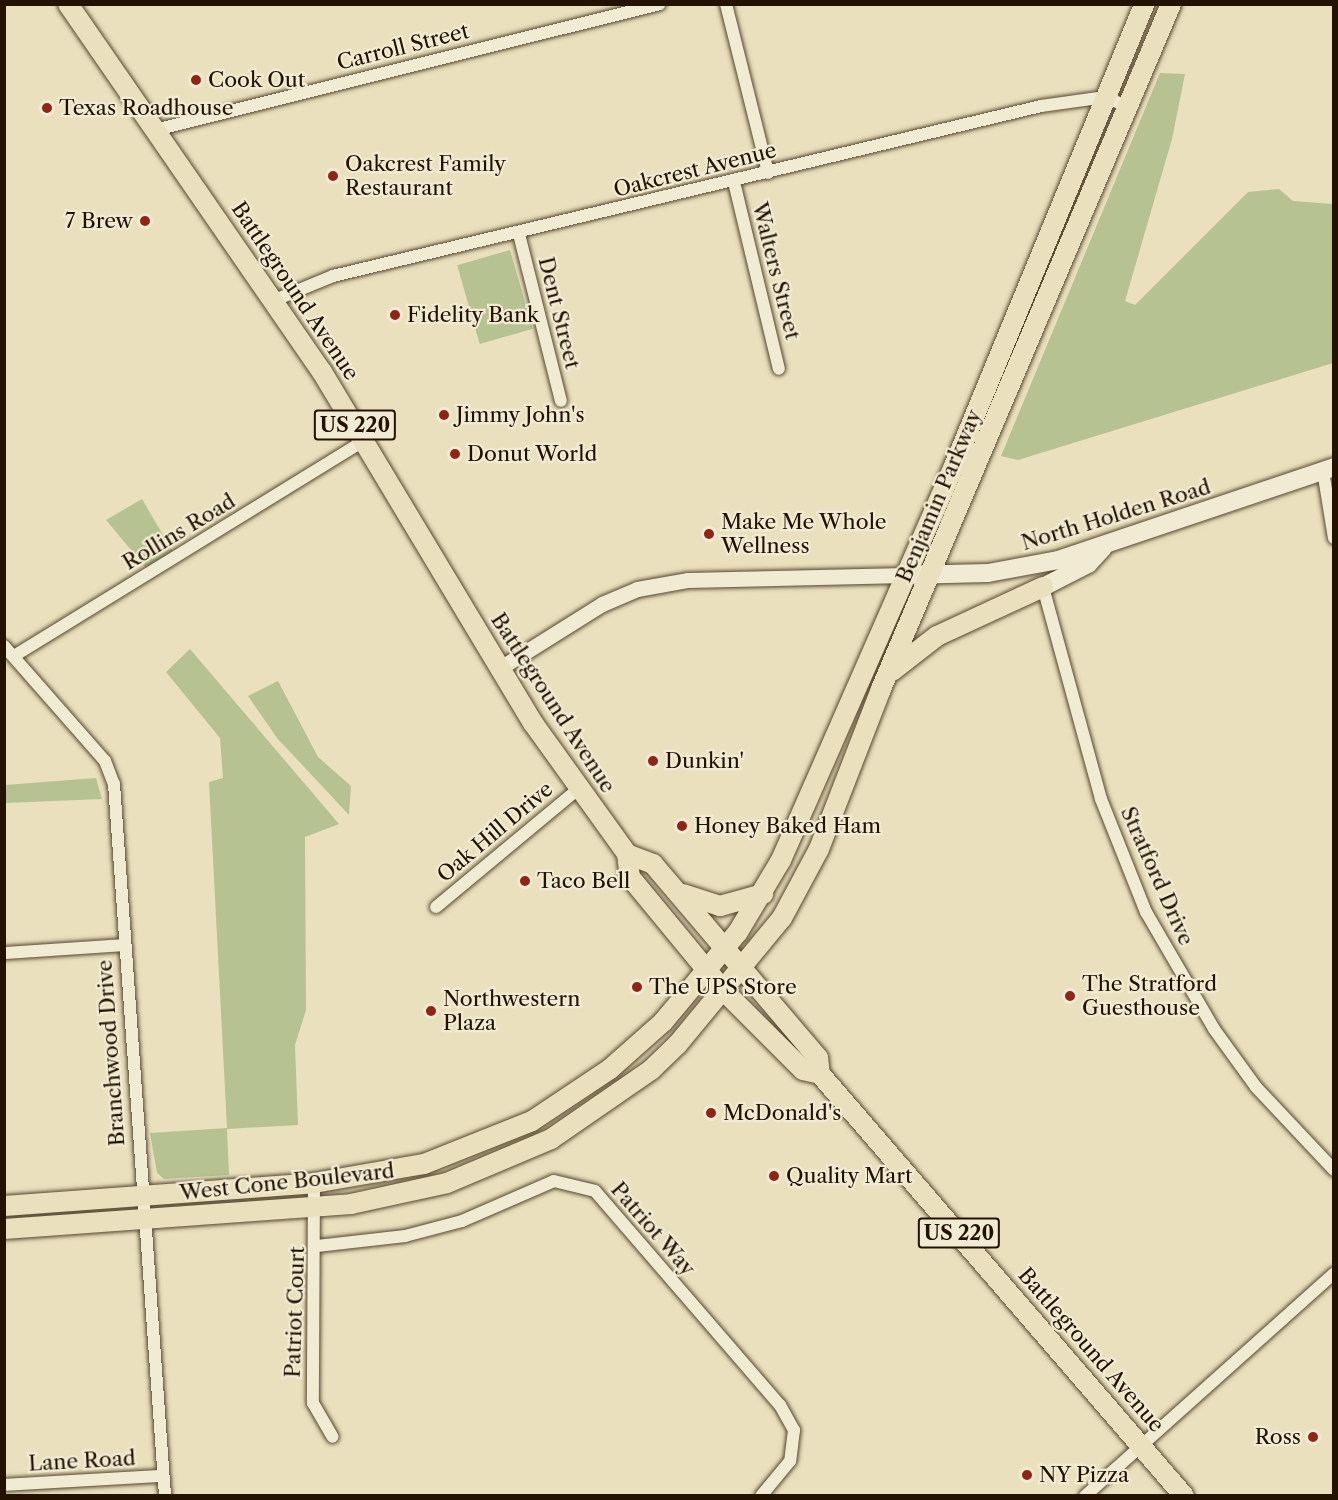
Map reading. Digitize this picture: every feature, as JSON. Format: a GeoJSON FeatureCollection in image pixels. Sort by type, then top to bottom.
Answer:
{"type":"FeatureCollection","features":[{"type":"Feature","properties":{"kind":"main road","name":"Battleground Avenue"},"geometry":{"type":"LineString","coordinates":[[68,4],[275,300],[364,441],[500,668],[578,789],[627,854],[630,877],[706,972],[724,991],[803,1071],[820,1074]]}},
{"type":"Feature","properties":{"kind":"main road","name":"Benjamin Parkway"},"geometry":{"type":"LineString","coordinates":[[706,972],[763,894],[906,575],[1144,4]]}},
{"type":"Feature","properties":{"kind":"main road","name":"Benjamin Parkway"},"geometry":{"type":"LineString","coordinates":[[724,991],[743,970],[782,918],[819,849],[887,675],[933,574],[1126,106],[1171,4]]}},
{"type":"Feature","properties":{"kind":"main road","name":"North Holden Road"},"geometry":{"type":"LineString","coordinates":[[906,575],[1026,568],[1107,545],[1328,469]]}},
{"type":"Feature","properties":{"kind":"main road"},"geometry":{"type":"LineString","coordinates":[[887,675],[937,636],[1088,564],[1107,545]]}},
{"type":"Feature","properties":{"kind":"main road","name":"Battleground Avenue"},"geometry":{"type":"LineString","coordinates":[[627,854],[653,864],[818,1058],[820,1074],[1184,1496]]}},
{"type":"Feature","properties":{"kind":"main road"},"geometry":{"type":"LineString","coordinates":[[674,889],[720,906],[763,894]]}},
{"type":"Feature","properties":{"kind":"main road","name":"West Cone Boulevard"},"geometry":{"type":"LineString","coordinates":[[4,1206],[314,1183],[423,1164],[532,1121],[635,1048],[706,972]]}},
{"type":"Feature","properties":{"kind":"main road","name":"West Cone Boulevard"},"geometry":{"type":"LineString","coordinates":[[4,1229],[315,1207],[395,1197],[447,1183],[541,1144],[651,1070],[724,991]]}},
{"type":"Feature","properties":{"kind":"street","name":"Carroll Street"},"geometry":{"type":"LineString","coordinates":[[155,129],[660,4]]}},
{"type":"Feature","properties":{"kind":"street","name":"Walters Street"},"geometry":{"type":"LineString","coordinates":[[726,4],[768,173]]}},
{"type":"Feature","properties":{"kind":"street","name":"Oakcrest Avenue"},"geometry":{"type":"LineString","coordinates":[[275,300],[333,276],[519,234],[1041,106],[1105,97]]}},
{"type":"Feature","properties":{"kind":"street"},"geometry":{"type":"LineString","coordinates":[[1105,97],[1126,106]]}},
{"type":"Feature","properties":{"kind":"street","name":"Walters Street"},"geometry":{"type":"LineString","coordinates":[[734,182],[779,369]]}},
{"type":"Feature","properties":{"kind":"street","name":"Dent Street"},"geometry":{"type":"LineString","coordinates":[[519,234],[561,401]]}},
{"type":"Feature","properties":{"kind":"street","name":"Rollins Road"},"geometry":{"type":"LineString","coordinates":[[14,656],[364,441]]}},
{"type":"Feature","properties":{"kind":"street"},"geometry":{"type":"LineString","coordinates":[[1328,469],[1334,538]]}},
{"type":"Feature","properties":{"kind":"street"},"geometry":{"type":"LineString","coordinates":[[500,668],[602,604],[637,589],[688,580],[906,575]]}},
{"type":"Feature","properties":{"kind":"street","name":"Stratford Drive"},"geometry":{"type":"LineString","coordinates":[[1043,587],[1101,800],[1146,912],[1214,1029],[1256,1087],[1334,1170]]}},
{"type":"Feature","properties":{"kind":"street","name":"Branchwood Drive"},"geometry":{"type":"LineString","coordinates":[[4,646],[105,760],[114,784],[123,945],[165,1496]]}},
{"type":"Feature","properties":{"kind":"street","name":"Oak Hill Drive"},"geometry":{"type":"LineString","coordinates":[[436,907],[578,789]]}},
{"type":"Feature","properties":{"kind":"street"},"geometry":{"type":"LineString","coordinates":[[4,953],[123,945]]}},
{"type":"Feature","properties":{"kind":"street","name":"Patriot Way"},"geometry":{"type":"LineString","coordinates":[[317,1246],[405,1236],[462,1221],[554,1181],[595,1191],[780,1405],[794,1430],[790,1461],[761,1496]]}},
{"type":"Feature","properties":{"kind":"street","name":"Patriot Court"},"geometry":{"type":"LineString","coordinates":[[314,1183],[317,1246],[311,1323],[313,1403],[333,1437]]}},
{"type":"Feature","properties":{"kind":"street"},"geometry":{"type":"LineString","coordinates":[[1085,1496],[1334,1273]]}},
{"type":"Feature","properties":{"kind":"street","name":"Lane Road"},"geometry":{"type":"LineString","coordinates":[[4,1485],[162,1476]]}},
{"type":"Feature","properties":{"kind":"green space"},"geometry":{"type":"Polygon","coordinates":[[[1160,73],[1185,74],[1172,139],[1125,301],[1135,305],[1248,192],[1279,189],[1293,201],[1333,204],[1333,363],[1018,460],[1001,456],[1160,73]]]}},
{"type":"Feature","properties":{"kind":"green space"},"geometry":{"type":"Polygon","coordinates":[[[510,250],[533,329],[480,344],[457,265],[510,250]]]}},
{"type":"Feature","properties":{"kind":"green space"},"geometry":{"type":"Polygon","coordinates":[[[142,499],[173,552],[146,568],[106,520],[142,499]]]}},
{"type":"Feature","properties":{"kind":"green space"},"geometry":{"type":"Polygon","coordinates":[[[190,649],[339,824],[305,837],[306,1010],[295,1045],[298,1125],[227,1129],[229,1175],[164,1179],[157,1173],[150,1133],[227,1128],[209,782],[223,778],[220,738],[166,672],[190,649]]]}},
{"type":"Feature","properties":{"kind":"green space"},"geometry":{"type":"Polygon","coordinates":[[[278,681],[318,757],[351,786],[349,815],[277,738],[248,696],[278,681]]]}},
{"type":"Feature","properties":{"kind":"green space"},"geometry":{"type":"Polygon","coordinates":[[[96,778],[102,799],[5,803],[5,785],[96,778]]]}},
{"type":"Feature","properties":{"kind":"place","name":"Cook Out"},"geometry":{"type":"Point","coordinates":[196,80]}},
{"type":"Feature","properties":{"kind":"place","name":"Texas Roadhouse"},"geometry":{"type":"Point","coordinates":[47,108]}},
{"type":"Feature","properties":{"kind":"place","name":"Oakcrest Family Restaurant"},"geometry":{"type":"Point","coordinates":[333,176]}},
{"type":"Feature","properties":{"kind":"place","name":"7 Brew"},"geometry":{"type":"Point","coordinates":[145,221]}},
{"type":"Feature","properties":{"kind":"place","name":"Fidelity Bank"},"geometry":{"type":"Point","coordinates":[395,315]}},
{"type":"Feature","properties":{"kind":"place","name":"Jimmy John's"},"geometry":{"type":"Point","coordinates":[444,415]}},
{"type":"Feature","properties":{"kind":"place","name":"Donut World"},"geometry":{"type":"Point","coordinates":[455,454]}},
{"type":"Feature","properties":{"kind":"place","name":"Make Me Whole Wellness"},"geometry":{"type":"Point","coordinates":[709,534]}},
{"type":"Feature","properties":{"kind":"place","name":"Dunkin'"},"geometry":{"type":"Point","coordinates":[653,761]}},
{"type":"Feature","properties":{"kind":"place","name":"Honey Baked Ham"},"geometry":{"type":"Point","coordinates":[682,826]}},
{"type":"Feature","properties":{"kind":"place","name":"Taco Bell"},"geometry":{"type":"Point","coordinates":[525,881]}},
{"type":"Feature","properties":{"kind":"place","name":"The UPS Store"},"geometry":{"type":"Point","coordinates":[637,987]}},
{"type":"Feature","properties":{"kind":"place","name":"The Stratford Guesthouse"},"geometry":{"type":"Point","coordinates":[1070,996]}},
{"type":"Feature","properties":{"kind":"place","name":"Northwestern Plaza"},"geometry":{"type":"Point","coordinates":[431,1011]}},
{"type":"Feature","properties":{"kind":"place","name":"McDonald's"},"geometry":{"type":"Point","coordinates":[711,1113]}},
{"type":"Feature","properties":{"kind":"place","name":"Quality Mart"},"geometry":{"type":"Point","coordinates":[774,1176]}},
{"type":"Feature","properties":{"kind":"place","name":"Ross"},"geometry":{"type":"Point","coordinates":[1313,1437]}},
{"type":"Feature","properties":{"kind":"place","name":"NY Pizza"},"geometry":{"type":"Point","coordinates":[1027,1475]}}]}
